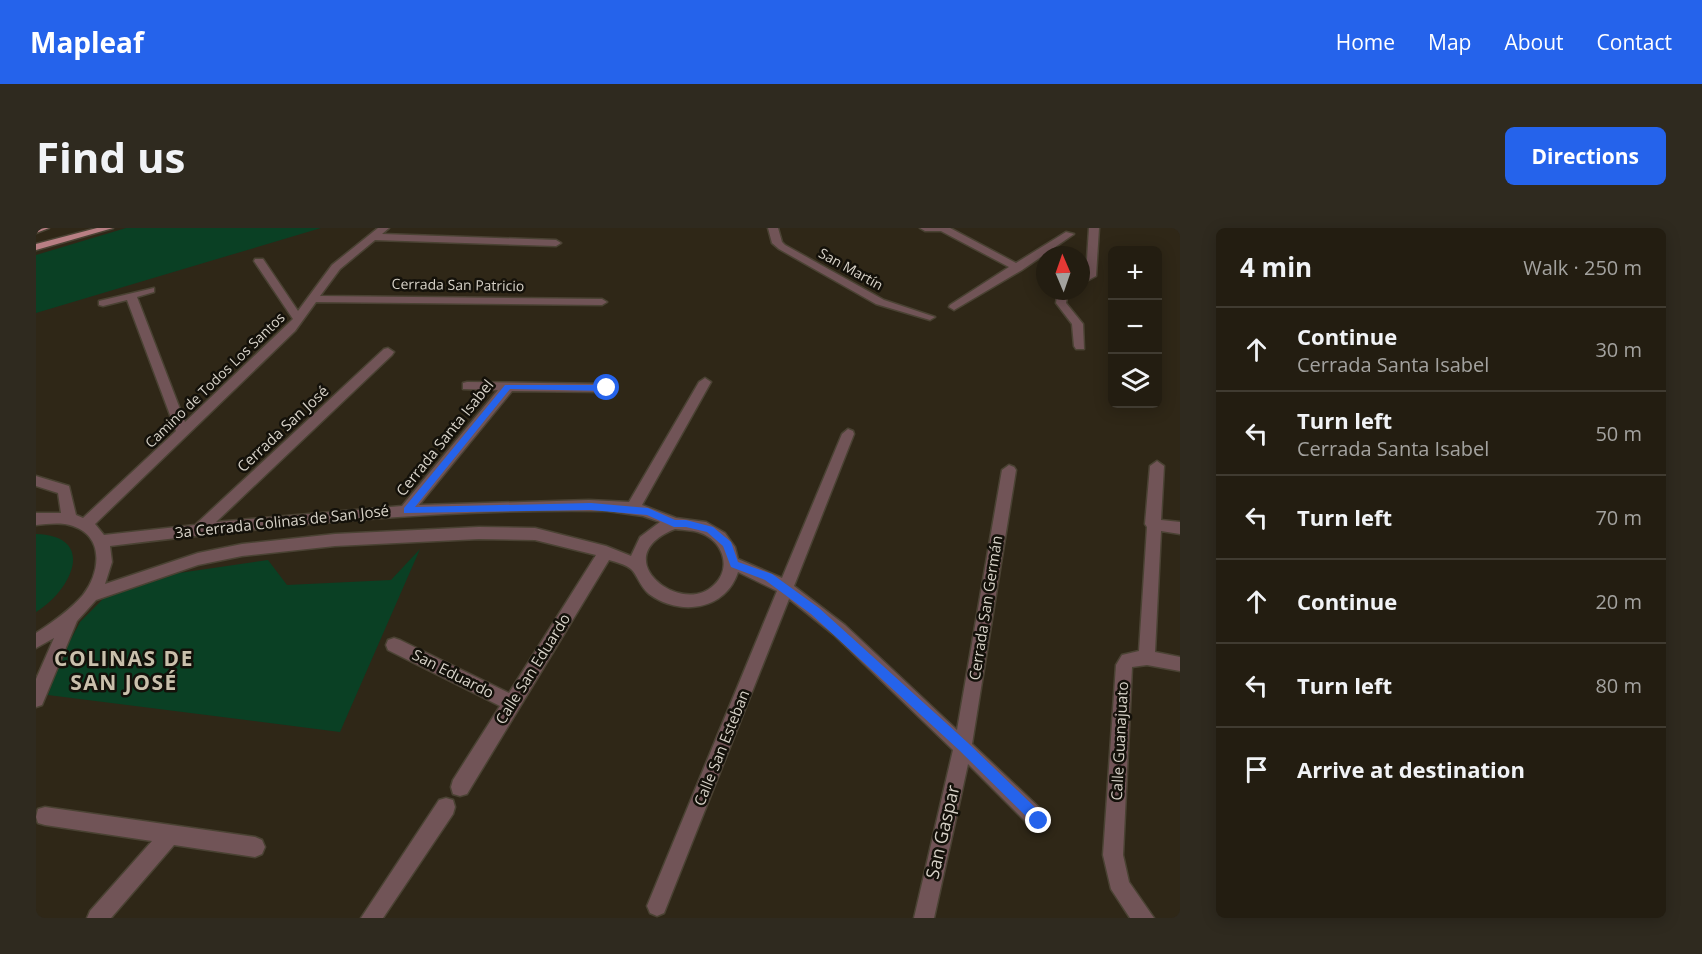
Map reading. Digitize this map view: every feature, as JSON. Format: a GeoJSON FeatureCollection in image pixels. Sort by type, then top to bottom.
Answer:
{"type":"FeatureCollection","features":[{"type":"Feature","properties":{"kind":"main road"},"geometry":{"type":"LineString","coordinates":[[36,230],[44,228]]}},
{"type":"Feature","properties":{"kind":"main road"},"geometry":{"type":"LineString","coordinates":[[36,247],[108,228]]}},
{"type":"Feature","properties":{"kind":"street","name":"Camino de Todos Los Santos"},"geometry":{"type":"LineString","coordinates":[[86,524],[299,320],[336,267],[370,237],[384,228]]}},
{"type":"Feature","properties":{"kind":"street","name":"San Martín"},"geometry":{"type":"LineString","coordinates":[[773,228],[777,243],[782,248],[880,302],[930,317]]}},
{"type":"Feature","properties":{"kind":"street"},"geometry":{"type":"LineString","coordinates":[[925,228],[943,228],[1018,268]]}},
{"type":"Feature","properties":{"kind":"street"},"geometry":{"type":"LineString","coordinates":[[1090,276],[1094,228]]}},
{"type":"Feature","properties":{"kind":"street"},"geometry":{"type":"LineString","coordinates":[[954,307],[1069,234]]}},
{"type":"Feature","properties":{"kind":"street"},"geometry":{"type":"LineString","coordinates":[[370,237],[556,243]]}},
{"type":"Feature","properties":{"kind":"street"},"geometry":{"type":"LineString","coordinates":[[259,261],[299,320]]}},
{"type":"Feature","properties":{"kind":"street"},"geometry":{"type":"LineString","coordinates":[[103,303],[150,290]]}},
{"type":"Feature","properties":{"kind":"street"},"geometry":{"type":"LineString","coordinates":[[131,295],[182,431]]}},
{"type":"Feature","properties":{"kind":"street","name":"Cerrada San Patricio"},"geometry":{"type":"LineString","coordinates":[[313,299],[602,302]]}},
{"type":"Feature","properties":{"kind":"street"},"geometry":{"type":"LineString","coordinates":[[1062,300],[1061,303],[1077,324],[1080,346]]}},
{"type":"Feature","properties":{"kind":"street","name":"Cerrada San José"},"geometry":{"type":"LineString","coordinates":[[200,529],[388,352]]}},
{"type":"Feature","properties":{"kind":"street"},"geometry":{"type":"LineString","coordinates":[[632,509],[705,382]]}},
{"type":"Feature","properties":{"kind":"street","name":"Cerrada Santa Isabel"},"geometry":{"type":"LineString","coordinates":[[467,386],[607,388]]}},
{"type":"Feature","properties":{"kind":"street","name":"Cerrada Santa Isabel"},"geometry":{"type":"LineString","coordinates":[[407,510],[508,387]]}},
{"type":"Feature","properties":{"kind":"street","name":"Calle San Esteban"},"geometry":{"type":"LineString","coordinates":[[657,906],[787,590],[848,434]]}},
{"type":"Feature","properties":{"kind":"street"},"geometry":{"type":"LineString","coordinates":[[1157,465],[1152,524],[1147,658],[1180,664]]}},
{"type":"Feature","properties":{"kind":"street","name":"Cerrada San Germán"},"geometry":{"type":"LineString","coordinates":[[963,746],[1009,470]]}},
{"type":"Feature","properties":{"kind":"street"},"geometry":{"type":"LineString","coordinates":[[36,481],[64,490],[69,518]]}},
{"type":"Feature","properties":{"kind":"street","name":"3a Cerrada Colinas de San José"},"geometry":{"type":"LineString","coordinates":[[103,541],[281,519],[407,510],[591,506],[632,509],[665,517],[674,524]]}},
{"type":"Feature","properties":{"kind":"street"},"geometry":{"type":"LineString","coordinates":[[36,519],[69,518],[86,524],[103,541],[106,555],[103,572],[90,596],[72,616],[36,641]]}},
{"type":"Feature","properties":{"kind":"street"},"geometry":{"type":"LineString","coordinates":[[674,524],[692,524],[710,529],[728,544],[734,564],[731,577],[724,588],[712,596],[690,601],[666,596],[652,588],[643,578],[638,565],[639,550],[646,538],[658,529],[674,524]]}},
{"type":"Feature","properties":{"kind":"street"},"geometry":{"type":"LineString","coordinates":[[1152,524],[1180,528]]}},
{"type":"Feature","properties":{"kind":"street","name":"3a Cerrada Colinas de San José"},"geometry":{"type":"LineString","coordinates":[[90,596],[198,559],[242,550],[335,540],[512,533],[567,540],[638,565]]}},
{"type":"Feature","properties":{"kind":"street","name":"Calle San Eduardo"},"geometry":{"type":"LineString","coordinates":[[460,787],[606,552]]}},
{"type":"Feature","properties":{"kind":"street"},"geometry":{"type":"LineString","coordinates":[[734,564],[768,577],[854,645],[963,746],[1039,821]]}},
{"type":"Feature","properties":{"kind":"street"},"geometry":{"type":"LineString","coordinates":[[36,699],[72,616]]}},
{"type":"Feature","properties":{"kind":"street","name":"San Eduardo"},"geometry":{"type":"LineString","coordinates":[[394,645],[511,703]]}},
{"type":"Feature","properties":{"kind":"street","name":"Calle Guanajuato"},"geometry":{"type":"LineString","coordinates":[[1144,918],[1119,885],[1114,870],[1113,855],[1124,665],[1128,660],[1147,658]]}},
{"type":"Feature","properties":{"kind":"street","name":"San Gaspar"},"geometry":{"type":"LineString","coordinates":[[924,918],[963,746]]}},
{"type":"Feature","properties":{"kind":"street"},"geometry":{"type":"LineString","coordinates":[[371,918],[446,807]]}},
{"type":"Feature","properties":{"kind":"street"},"geometry":{"type":"LineString","coordinates":[[45,816],[255,847]]}},
{"type":"Feature","properties":{"kind":"street"},"geometry":{"type":"LineString","coordinates":[[97,918],[171,834]]}},
{"type":"Feature","properties":{"kind":"green space"},"geometry":{"type":"Polygon","coordinates":[[[126,228],[321,228],[36,313],[36,255],[126,228]]]}},
{"type":"Feature","properties":{"kind":"green space"},"geometry":{"type":"Polygon","coordinates":[[[36,534],[55,537],[67,544],[72,554],[72,566],[68,579],[59,591],[49,603],[36,612],[36,534]]]}},
{"type":"Feature","properties":{"kind":"green space"},"geometry":{"type":"Polygon","coordinates":[[[420,549],[340,732],[48,695],[61,658],[80,622],[104,598],[179,573],[268,560],[287,585],[391,580],[420,549]]]}},
{"type":"Feature","properties":{"kind":"district","name":"COLINAS DE SAN JOSÉ"},"geometry":{"type":"Point","coordinates":[124,671]}},
{"type":"Feature","properties":{"kind":"route"},"geometry":{"type":"LineString","coordinates":[[607,388],[508,387],[407,510],[591,506],[648,512],[665,517],[674,524],[686,523],[710,529],[728,544],[734,564],[768,577],[815,611],[963,746],[1039,821]]}}]}
